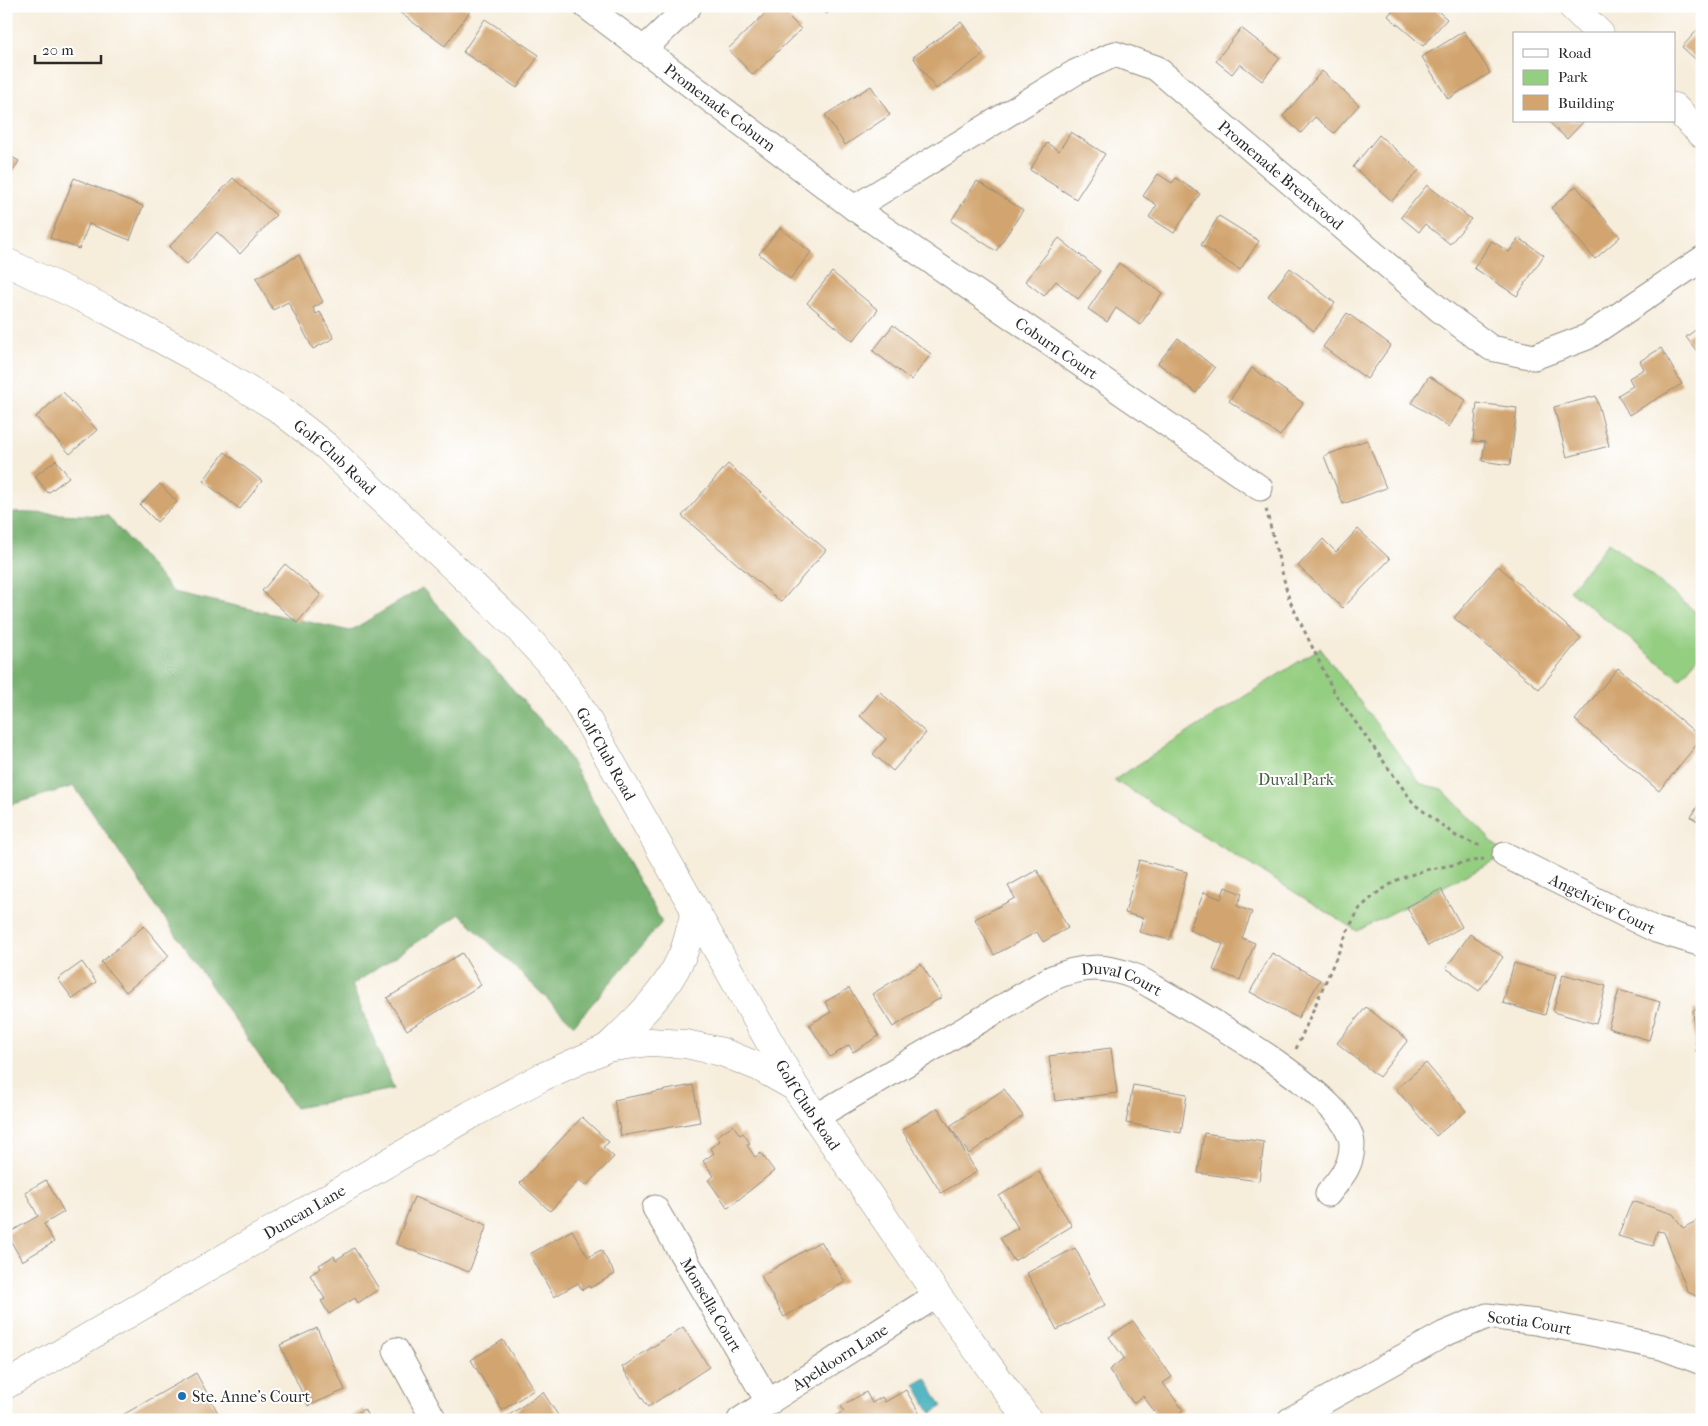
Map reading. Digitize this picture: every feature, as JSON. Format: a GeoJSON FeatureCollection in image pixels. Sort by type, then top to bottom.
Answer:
{"type":"FeatureCollection","features":[{"type":"Feature","properties":{"kind":"street","name":"Promenade Coburn"},"geometry":{"type":"LineString","coordinates":[[586,6],[854,208]]}},
{"type":"Feature","properties":{"kind":"street"},"geometry":{"type":"LineString","coordinates":[[643,50],[689,6]]}},
{"type":"Feature","properties":{"kind":"street"},"geometry":{"type":"LineString","coordinates":[[1572,6],[1598,32]]}},
{"type":"Feature","properties":{"kind":"street","name":"Promenade Brentwood"},"geometry":{"type":"LineString","coordinates":[[854,208],[1076,72],[1115,54],[1156,68],[1440,310],[1491,348],[1534,357],[1587,337],[1702,259]]}},
{"type":"Feature","properties":{"kind":"street"},"geometry":{"type":"LineString","coordinates":[[1676,109],[1702,134]]}},
{"type":"Feature","properties":{"kind":"street","name":"Coburn Court"},"geometry":{"type":"LineString","coordinates":[[854,208],[1260,488]]}},
{"type":"Feature","properties":{"kind":"street","name":"Golf Club Road"},"geometry":{"type":"LineString","coordinates":[[6,262],[104,308],[192,356],[276,407],[326,446],[516,626],[548,660],[576,700],[695,913],[814,1118],[937,1295],[1028,1420]]}},
{"type":"Feature","properties":{"kind":"street","name":"Angelview Court"},"geometry":{"type":"LineString","coordinates":[[1505,855],[1656,930],[1702,944]]}},
{"type":"Feature","properties":{"kind":"street"},"geometry":{"type":"LineString","coordinates":[[607,1048],[637,1019],[661,991],[682,958],[695,913]]}},
{"type":"Feature","properties":{"kind":"street","name":"Duval Court"},"geometry":{"type":"LineString","coordinates":[[814,1118],[1052,978],[1072,970],[1092,967],[1116,969],[1136,977],[1263,1053],[1331,1108],[1342,1121],[1352,1142],[1350,1165],[1328,1194]]}},
{"type":"Feature","properties":{"kind":"street"},"geometry":{"type":"LineString","coordinates":[[607,1048],[650,1042],[686,1044],[722,1052],[759,1066],[795,1087]]}},
{"type":"Feature","properties":{"kind":"street","name":"Duncan Lane"},"geometry":{"type":"LineString","coordinates":[[6,1386],[470,1115],[542,1077],[607,1048]]}},
{"type":"Feature","properties":{"kind":"street","name":"Monsella Court"},"geometry":{"type":"LineString","coordinates":[[655,1208],[769,1403]]}},
{"type":"Feature","properties":{"kind":"street","name":"Apeldoorn Lane"},"geometry":{"type":"LineString","coordinates":[[740,1420],[937,1295]]}},
{"type":"Feature","properties":{"kind":"street","name":"Scotia Court"},"geometry":{"type":"LineString","coordinates":[[1290,1420],[1444,1334],[1487,1316],[1536,1322],[1662,1347],[1702,1362]]}},
{"type":"Feature","properties":{"kind":"street"},"geometry":{"type":"LineString","coordinates":[[396,1350],[434,1420]]}},
{"type":"Feature","properties":{"kind":"path"},"geometry":{"type":"LineString","coordinates":[[1260,488],[1289,599],[1334,692],[1414,804],[1456,836],[1505,855]]}},
{"type":"Feature","properties":{"kind":"path"},"geometry":{"type":"LineString","coordinates":[[1287,1071],[1350,926],[1360,908],[1377,893],[1399,879],[1425,870],[1505,855]]}},
{"type":"Feature","properties":{"kind":"green space"},"geometry":{"type":"Polygon","coordinates":[[[6,512],[108,516],[173,592],[350,631],[422,588],[560,742],[662,922],[574,1025],[460,914],[352,985],[394,1089],[295,1108],[74,786],[6,806],[6,512]]]}},
{"type":"Feature","properties":{"kind":"green space"},"geometry":{"type":"Polygon","coordinates":[[[1609,542],[1702,617],[1702,653],[1680,679],[1569,590],[1609,542]]]}},
{"type":"Feature","properties":{"kind":"green space","name":"Duval Park"},"geometry":{"type":"Polygon","coordinates":[[[1320,648],[1421,784],[1442,789],[1505,855],[1357,931],[1114,780],[1320,648]]]}},
{"type":"Feature","properties":{"kind":"water"},"geometry":{"type":"Polygon","coordinates":[[[926,1378],[942,1407],[931,1413],[915,1384],[926,1378]]]}},
{"type":"Feature","properties":{"kind":"building"},"geometry":{"type":"Polygon","coordinates":[[[391,6],[464,6],[470,11],[445,46],[391,6]]]}},
{"type":"Feature","properties":{"kind":"building"},"geometry":{"type":"Polygon","coordinates":[[[773,6],[778,6],[801,29],[753,75],[728,49],[773,6]]]}},
{"type":"Feature","properties":{"kind":"building"},"geometry":{"type":"Polygon","coordinates":[[[816,6],[832,6],[827,14],[816,6]]]}},
{"type":"Feature","properties":{"kind":"building"},"geometry":{"type":"Polygon","coordinates":[[[1396,6],[1432,6],[1447,19],[1423,46],[1388,16],[1396,6]]]}},
{"type":"Feature","properties":{"kind":"building"},"geometry":{"type":"Polygon","coordinates":[[[485,19],[539,55],[517,88],[463,52],[485,19]]]}},
{"type":"Feature","properties":{"kind":"building"},"geometry":{"type":"Polygon","coordinates":[[[961,22],[984,54],[936,89],[913,57],[961,22]]]}},
{"type":"Feature","properties":{"kind":"building"},"geometry":{"type":"Polygon","coordinates":[[[1702,25],[1702,65],[1682,47],[1702,25]]]}},
{"type":"Feature","properties":{"kind":"building"},"geometry":{"type":"Polygon","coordinates":[[[1241,28],[1280,58],[1262,81],[1240,64],[1232,74],[1216,61],[1241,28]]]}},
{"type":"Feature","properties":{"kind":"building"},"geometry":{"type":"Polygon","coordinates":[[[1464,31],[1490,73],[1448,99],[1422,57],[1464,31]]]}},
{"type":"Feature","properties":{"kind":"building"},"geometry":{"type":"Polygon","coordinates":[[[1322,71],[1359,105],[1334,133],[1315,117],[1301,133],[1283,116],[1322,71]]]}},
{"type":"Feature","properties":{"kind":"building"},"geometry":{"type":"Polygon","coordinates":[[[871,86],[890,115],[845,145],[825,115],[871,86]]]}},
{"type":"Feature","properties":{"kind":"building"},"geometry":{"type":"Polygon","coordinates":[[[1549,122],[1583,122],[1567,139],[1549,122]]]}},
{"type":"Feature","properties":{"kind":"building"},"geometry":{"type":"Polygon","coordinates":[[[1071,132],[1105,154],[1076,199],[1030,170],[1047,143],[1059,151],[1071,132]]]}},
{"type":"Feature","properties":{"kind":"building"},"geometry":{"type":"Polygon","coordinates":[[[1379,135],[1419,170],[1392,201],[1353,167],[1379,135]]]}},
{"type":"Feature","properties":{"kind":"building"},"geometry":{"type":"Polygon","coordinates":[[[6,154],[19,161],[6,183],[6,154]]]}},
{"type":"Feature","properties":{"kind":"building"},"geometry":{"type":"Polygon","coordinates":[[[1158,174],[1172,183],[1176,178],[1200,194],[1174,233],[1149,217],[1157,205],[1143,196],[1158,174]]]}},
{"type":"Feature","properties":{"kind":"building"},"geometry":{"type":"Polygon","coordinates":[[[74,178],[143,206],[130,240],[89,224],[79,249],[50,238],[74,178]]]}},
{"type":"Feature","properties":{"kind":"building"},"geometry":{"type":"Polygon","coordinates":[[[233,178],[276,215],[240,254],[217,232],[187,264],[169,247],[233,178]]]}},
{"type":"Feature","properties":{"kind":"building"},"geometry":{"type":"Polygon","coordinates":[[[977,181],[1023,210],[996,251],[951,221],[977,181]]]}},
{"type":"Feature","properties":{"kind":"building"},"geometry":{"type":"Polygon","coordinates":[[[1427,185],[1471,219],[1450,244],[1425,224],[1419,232],[1401,217],[1427,185]]]}},
{"type":"Feature","properties":{"kind":"building"},"geometry":{"type":"Polygon","coordinates":[[[1576,186],[1620,237],[1595,259],[1551,208],[1576,186]]]}},
{"type":"Feature","properties":{"kind":"building"},"geometry":{"type":"Polygon","coordinates":[[[1219,216],[1259,241],[1240,270],[1201,245],[1219,216]]]}},
{"type":"Feature","properties":{"kind":"building"},"geometry":{"type":"Polygon","coordinates":[[[780,228],[811,252],[790,279],[759,254],[780,228]]]}},
{"type":"Feature","properties":{"kind":"building"},"geometry":{"type":"Polygon","coordinates":[[[1059,238],[1100,271],[1078,299],[1056,281],[1044,296],[1025,281],[1059,238]]]}},
{"type":"Feature","properties":{"kind":"building"},"geometry":{"type":"Polygon","coordinates":[[[1519,238],[1544,255],[1517,296],[1474,268],[1492,241],[1509,252],[1519,238]]]}},
{"type":"Feature","properties":{"kind":"building"},"geometry":{"type":"Polygon","coordinates":[[[299,255],[323,302],[313,308],[316,314],[320,312],[334,338],[313,349],[288,302],[273,310],[256,278],[299,255]]]}},
{"type":"Feature","properties":{"kind":"building"},"geometry":{"type":"Polygon","coordinates":[[[1119,263],[1162,293],[1140,325],[1116,308],[1107,322],[1088,309],[1119,263]]]}},
{"type":"Feature","properties":{"kind":"building"},"geometry":{"type":"Polygon","coordinates":[[[1290,268],[1335,303],[1314,331],[1268,296],[1290,268]]]}},
{"type":"Feature","properties":{"kind":"building"},"geometry":{"type":"Polygon","coordinates":[[[832,272],[878,310],[853,341],[807,303],[832,272]]]}},
{"type":"Feature","properties":{"kind":"building"},"geometry":{"type":"Polygon","coordinates":[[[1347,313],[1391,345],[1367,379],[1323,347],[1347,313]]]}},
{"type":"Feature","properties":{"kind":"building"},"geometry":{"type":"Polygon","coordinates":[[[893,325],[931,354],[911,380],[873,351],[893,325]]]}},
{"type":"Feature","properties":{"kind":"building"},"geometry":{"type":"Polygon","coordinates":[[[1702,325],[1702,358],[1686,337],[1702,325]]]}},
{"type":"Feature","properties":{"kind":"building"},"geometry":{"type":"Polygon","coordinates":[[[1178,338],[1215,368],[1196,393],[1158,363],[1178,338]]]}},
{"type":"Feature","properties":{"kind":"building"},"geometry":{"type":"Polygon","coordinates":[[[1661,348],[1682,384],[1629,415],[1618,395],[1633,386],[1629,378],[1644,369],[1640,361],[1661,348]]]}},
{"type":"Feature","properties":{"kind":"building"},"geometry":{"type":"Polygon","coordinates":[[[1252,368],[1303,403],[1280,436],[1229,401],[1252,368]]]}},
{"type":"Feature","properties":{"kind":"building"},"geometry":{"type":"Polygon","coordinates":[[[1429,376],[1466,400],[1449,427],[1412,403],[1429,376]]]}},
{"type":"Feature","properties":{"kind":"building"},"geometry":{"type":"Polygon","coordinates":[[[63,392],[97,430],[70,454],[36,417],[63,392]]]}},
{"type":"Feature","properties":{"kind":"building"},"geometry":{"type":"Polygon","coordinates":[[[1596,396],[1609,446],[1567,457],[1554,407],[1596,396]]]}},
{"type":"Feature","properties":{"kind":"building"},"geometry":{"type":"Polygon","coordinates":[[[1477,403],[1517,408],[1510,465],[1482,461],[1485,442],[1473,441],[1477,403]]]}},
{"type":"Feature","properties":{"kind":"building"},"geometry":{"type":"Polygon","coordinates":[[[1367,440],[1386,488],[1343,504],[1324,456],[1367,440]]]}},
{"type":"Feature","properties":{"kind":"building"},"geometry":{"type":"Polygon","coordinates":[[[225,452],[262,481],[240,509],[203,481],[225,452]]]}},
{"type":"Feature","properties":{"kind":"building"},"geometry":{"type":"Polygon","coordinates":[[[56,460],[69,477],[48,493],[35,476],[56,460]]]}},
{"type":"Feature","properties":{"kind":"building"},"geometry":{"type":"Polygon","coordinates":[[[728,464],[826,550],[781,602],[682,516],[728,464]]]}},
{"type":"Feature","properties":{"kind":"building"},"geometry":{"type":"Polygon","coordinates":[[[160,484],[177,502],[157,522],[140,505],[160,484]]]}},
{"type":"Feature","properties":{"kind":"building"},"geometry":{"type":"Polygon","coordinates":[[[1358,529],[1390,559],[1343,608],[1298,566],[1323,539],[1336,552],[1358,529]]]}},
{"type":"Feature","properties":{"kind":"building"},"geometry":{"type":"Polygon","coordinates":[[[285,564],[321,595],[297,623],[262,591],[285,564]]]}},
{"type":"Feature","properties":{"kind":"building"},"geometry":{"type":"Polygon","coordinates":[[[1498,566],[1581,638],[1539,689],[1454,618],[1498,566]]]}},
{"type":"Feature","properties":{"kind":"building"},"geometry":{"type":"Polygon","coordinates":[[[1618,668],[1702,738],[1659,791],[1575,720],[1618,668]]]}},
{"type":"Feature","properties":{"kind":"building"},"geometry":{"type":"Polygon","coordinates":[[[880,692],[926,733],[893,771],[873,754],[886,739],[860,716],[880,692]]]}},
{"type":"Feature","properties":{"kind":"building"},"geometry":{"type":"Polygon","coordinates":[[[1702,799],[1702,824],[1691,817],[1702,799]]]}},
{"type":"Feature","properties":{"kind":"building"},"geometry":{"type":"Polygon","coordinates":[[[1139,860],[1187,872],[1170,940],[1139,932],[1143,918],[1125,913],[1139,860]]]}},
{"type":"Feature","properties":{"kind":"building"},"geometry":{"type":"Polygon","coordinates":[[[1037,870],[1068,928],[1043,942],[1037,932],[994,955],[975,919],[1015,898],[1008,886],[1037,870]]]}},
{"type":"Feature","properties":{"kind":"building"},"geometry":{"type":"Polygon","coordinates":[[[1225,887],[1242,894],[1237,906],[1252,912],[1242,938],[1255,943],[1240,980],[1213,970],[1223,944],[1189,930],[1204,892],[1221,899],[1225,887]]]}},
{"type":"Feature","properties":{"kind":"building"},"geometry":{"type":"Polygon","coordinates":[[[1441,889],[1462,927],[1428,946],[1407,907],[1441,889]]]}},
{"type":"Feature","properties":{"kind":"building"},"geometry":{"type":"Polygon","coordinates":[[[144,926],[169,956],[126,992],[101,962],[144,926]]]}},
{"type":"Feature","properties":{"kind":"building"},"geometry":{"type":"Polygon","coordinates":[[[1470,934],[1503,957],[1479,991],[1446,968],[1470,934]]]}},
{"type":"Feature","properties":{"kind":"building"},"geometry":{"type":"Polygon","coordinates":[[[462,953],[481,985],[407,1030],[387,998],[462,953]]]}},
{"type":"Feature","properties":{"kind":"building"},"geometry":{"type":"Polygon","coordinates":[[[1272,953],[1320,980],[1298,1018],[1250,992],[1272,953]]]}},
{"type":"Feature","properties":{"kind":"building"},"geometry":{"type":"Polygon","coordinates":[[[82,962],[96,982],[73,999],[58,979],[82,962]]]}},
{"type":"Feature","properties":{"kind":"building"},"geometry":{"type":"Polygon","coordinates":[[[1514,963],[1556,975],[1545,1015],[1503,1003],[1514,963]]]}},
{"type":"Feature","properties":{"kind":"building"},"geometry":{"type":"Polygon","coordinates":[[[921,964],[942,997],[893,1027],[872,994],[921,964]]]}},
{"type":"Feature","properties":{"kind":"building"},"geometry":{"type":"Polygon","coordinates":[[[1563,974],[1606,986],[1596,1024],[1553,1012],[1563,974]]]}},
{"type":"Feature","properties":{"kind":"building"},"geometry":{"type":"Polygon","coordinates":[[[849,988],[879,1036],[853,1052],[849,1045],[830,1057],[809,1025],[831,1012],[825,1002],[849,988]]]}},
{"type":"Feature","properties":{"kind":"building"},"geometry":{"type":"Polygon","coordinates":[[[1619,990],[1660,1002],[1649,1040],[1608,1028],[1619,990]]]}},
{"type":"Feature","properties":{"kind":"building"},"geometry":{"type":"Polygon","coordinates":[[[1366,1007],[1408,1040],[1379,1077],[1337,1043],[1366,1007]]]}},
{"type":"Feature","properties":{"kind":"building"},"geometry":{"type":"Polygon","coordinates":[[[1702,1009],[1702,1052],[1696,1052],[1693,1010],[1702,1009]]]}},
{"type":"Feature","properties":{"kind":"building"},"geometry":{"type":"Polygon","coordinates":[[[1111,1048],[1117,1093],[1055,1101],[1049,1056],[1111,1048]]]}},
{"type":"Feature","properties":{"kind":"building"},"geometry":{"type":"Polygon","coordinates":[[[1426,1063],[1466,1111],[1436,1136],[1396,1089],[1426,1063]]]}},
{"type":"Feature","properties":{"kind":"building"},"geometry":{"type":"Polygon","coordinates":[[[693,1085],[700,1122],[621,1136],[614,1100],[693,1085]]]}},
{"type":"Feature","properties":{"kind":"building"},"geometry":{"type":"Polygon","coordinates":[[[1133,1085],[1187,1094],[1181,1133],[1126,1123],[1133,1085]]]}},
{"type":"Feature","properties":{"kind":"building"},"geometry":{"type":"Polygon","coordinates":[[[1004,1089],[1023,1116],[969,1154],[950,1126],[1004,1089]]]}},
{"type":"Feature","properties":{"kind":"building"},"geometry":{"type":"Polygon","coordinates":[[[938,1108],[977,1172],[941,1193],[902,1130],[938,1108]]]}},
{"type":"Feature","properties":{"kind":"building"},"geometry":{"type":"Polygon","coordinates":[[[582,1117],[609,1142],[603,1147],[614,1157],[586,1186],[579,1180],[550,1211],[520,1183],[582,1117]]]}},
{"type":"Feature","properties":{"kind":"building"},"geometry":{"type":"Polygon","coordinates":[[[733,1125],[740,1135],[743,1133],[750,1143],[747,1145],[755,1157],[761,1153],[774,1171],[728,1208],[708,1180],[714,1176],[703,1161],[714,1153],[710,1148],[720,1141],[717,1136],[733,1125]]]}},
{"type":"Feature","properties":{"kind":"building"},"geometry":{"type":"Polygon","coordinates":[[[1204,1133],[1264,1142],[1259,1181],[1198,1173],[1204,1133]]]}},
{"type":"Feature","properties":{"kind":"building"},"geometry":{"type":"Polygon","coordinates":[[[1039,1172],[1072,1226],[1014,1261],[1000,1238],[1018,1228],[999,1196],[1039,1172]]]}},
{"type":"Feature","properties":{"kind":"building"},"geometry":{"type":"Polygon","coordinates":[[[46,1180],[64,1212],[44,1224],[54,1242],[22,1261],[7,1234],[38,1216],[25,1192],[46,1180]]]}},
{"type":"Feature","properties":{"kind":"building"},"geometry":{"type":"Polygon","coordinates":[[[414,1197],[487,1225],[469,1272],[396,1244],[414,1197]]]}},
{"type":"Feature","properties":{"kind":"building"},"geometry":{"type":"Polygon","coordinates":[[[1632,1201],[1673,1214],[1683,1228],[1702,1218],[1702,1299],[1688,1292],[1664,1232],[1657,1231],[1653,1246],[1618,1236],[1632,1201]]]}},
{"type":"Feature","properties":{"kind":"building"},"geometry":{"type":"Polygon","coordinates":[[[572,1230],[588,1257],[601,1250],[615,1274],[590,1288],[589,1286],[582,1290],[578,1283],[554,1297],[530,1254],[572,1230]]]}},
{"type":"Feature","properties":{"kind":"building"},"geometry":{"type":"Polygon","coordinates":[[[821,1241],[845,1282],[784,1317],[761,1276],[821,1241]]]}},
{"type":"Feature","properties":{"kind":"building"},"geometry":{"type":"Polygon","coordinates":[[[354,1248],[379,1289],[358,1303],[355,1298],[329,1314],[321,1301],[325,1299],[310,1275],[321,1268],[319,1265],[334,1256],[336,1260],[354,1248]]]}},
{"type":"Feature","properties":{"kind":"building"},"geometry":{"type":"Polygon","coordinates":[[[1075,1248],[1105,1305],[1057,1330],[1027,1273],[1075,1248]]]}},
{"type":"Feature","properties":{"kind":"building"},"geometry":{"type":"Polygon","coordinates":[[[1133,1321],[1172,1377],[1163,1383],[1183,1410],[1169,1420],[1161,1420],[1143,1396],[1133,1403],[1109,1370],[1124,1358],[1109,1337],[1133,1321]]]}},
{"type":"Feature","properties":{"kind":"building"},"geometry":{"type":"Polygon","coordinates":[[[683,1327],[709,1367],[648,1407],[622,1367],[683,1327]]]}},
{"type":"Feature","properties":{"kind":"building"},"geometry":{"type":"Polygon","coordinates":[[[317,1328],[345,1390],[308,1406],[280,1345],[317,1328]]]}},
{"type":"Feature","properties":{"kind":"building"},"geometry":{"type":"Polygon","coordinates":[[[503,1340],[534,1390],[502,1410],[471,1360],[503,1340]]]}},
{"type":"Feature","properties":{"kind":"building","name":"Ste. Anne's Court"},"geometry":{"type":"Polygon","coordinates":[[[196,1373],[222,1420],[114,1420],[196,1373]]]}},
{"type":"Feature","properties":{"kind":"building"},"geometry":{"type":"Polygon","coordinates":[[[906,1390],[921,1416],[914,1420],[834,1420],[833,1417],[844,1411],[841,1406],[866,1392],[872,1403],[882,1397],[885,1402],[906,1390]]]}},
{"type":"Feature","properties":{"kind":"building"},"geometry":{"type":"Polygon","coordinates":[[[543,1392],[561,1420],[502,1420],[543,1392]]]}},
{"type":"Feature","properties":{"kind":"building"},"geometry":{"type":"Polygon","coordinates":[[[364,1409],[370,1420],[345,1420],[364,1409]]]}},
{"type":"Feature","properties":{"kind":"place","name":"Ste. Anne's Court"},"geometry":{"type":"Point","coordinates":[182,1396]}}]}
